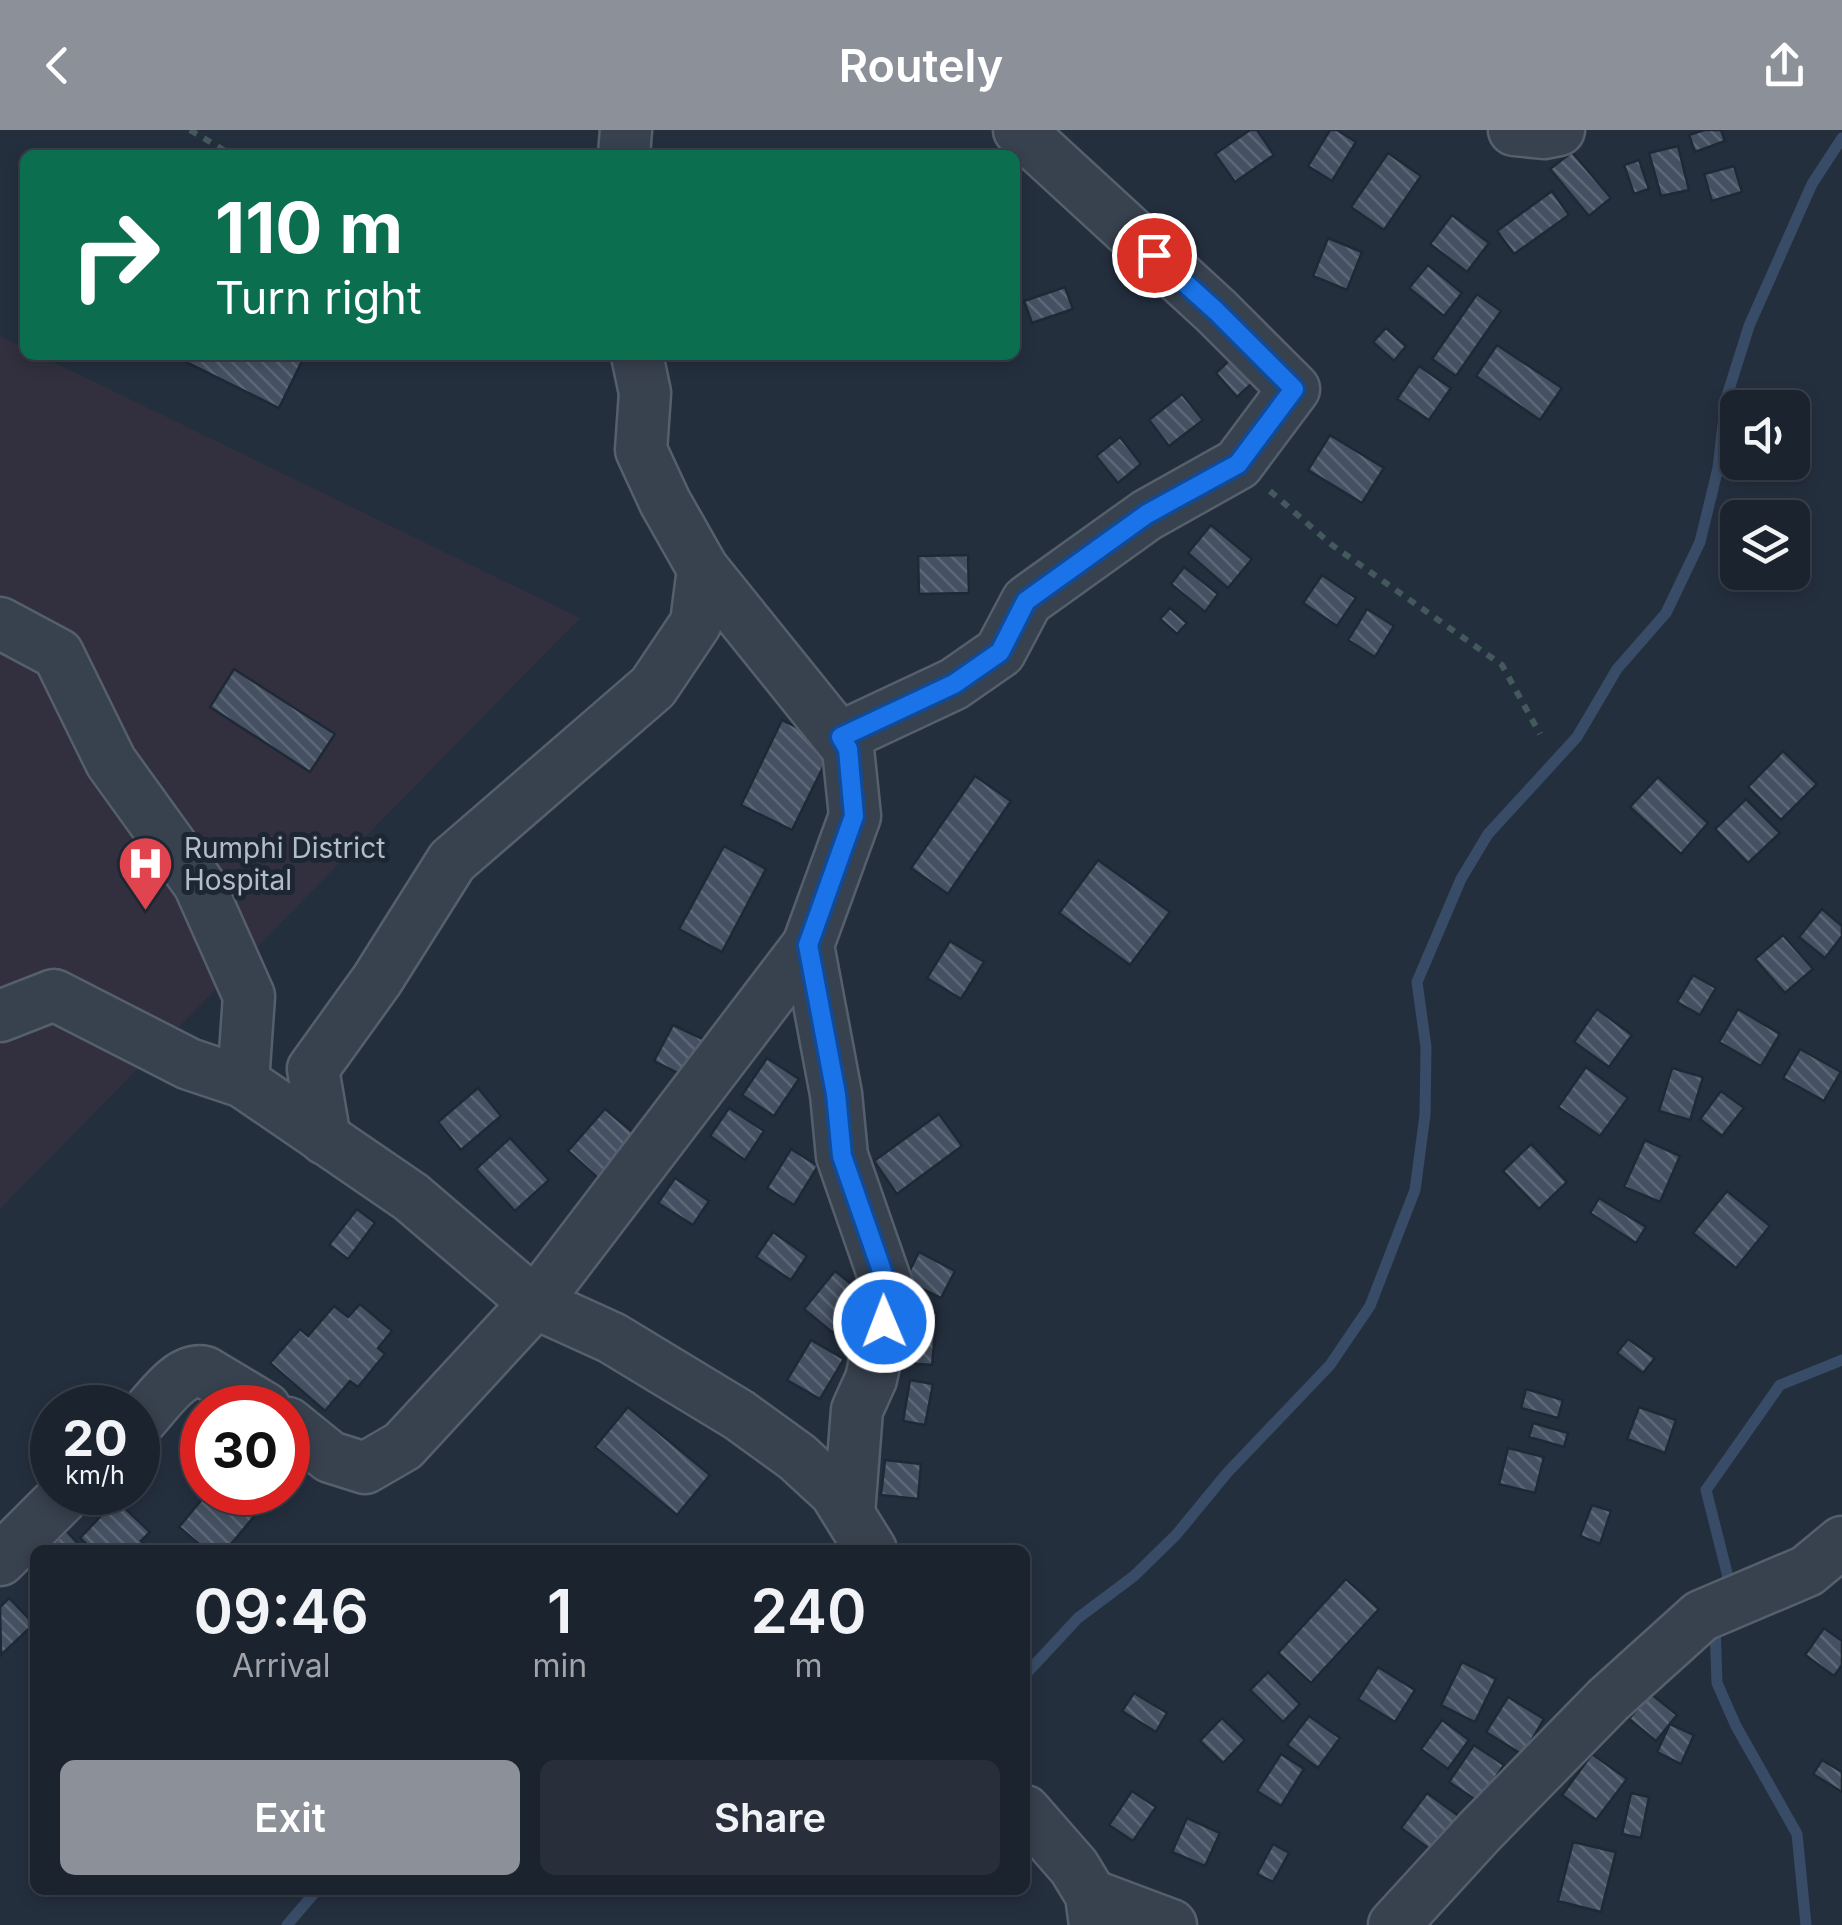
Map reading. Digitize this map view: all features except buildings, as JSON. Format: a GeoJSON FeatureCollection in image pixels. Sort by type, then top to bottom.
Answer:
{"type":"FeatureCollection","features":[{"type":"Feature","properties":{"kind":"street"},"geometry":{"type":"LineString","coordinates":[[841,737],[954,684],[1000,652],[1026,601],[1147,514],[1238,464],[1294,389],[1216,311],[1018,130]]}},
{"type":"Feature","properties":{"kind":"street"},"geometry":{"type":"LineString","coordinates":[[1514,130],[1559,130]]}},
{"type":"Feature","properties":{"kind":"street"},"geometry":{"type":"LineString","coordinates":[[310,1441],[330,1457],[365,1468],[403,1446],[535,1304],[808,945],[854,816],[848,749],[841,737],[703,569],[665,502],[641,450],[645,393],[638,360]]}},
{"type":"Feature","properties":{"kind":"street"},"geometry":{"type":"LineString","coordinates":[[325,1139],[313,1070],[377,980],[452,861],[654,687],[696,623],[703,569]]}},
{"type":"Feature","properties":{"kind":"street"},"geometry":{"type":"LineString","coordinates":[[0,623],[58,654],[111,762],[199,884],[249,996],[243,1082]]}},
{"type":"Feature","properties":{"kind":"street"},"geometry":{"type":"LineString","coordinates":[[808,945],[836,1094],[842,1156],[890,1294],[871,1378],[856,1410],[860,1532]]}},
{"type":"Feature","properties":{"kind":"street"},"geometry":{"type":"LineString","coordinates":[[0,1016],[54,995],[189,1064],[243,1082],[412,1197],[535,1304],[612,1338],[739,1414],[797,1457],[835,1492],[860,1532]]}},
{"type":"Feature","properties":{"kind":"street"},"geometry":{"type":"LineString","coordinates":[[160,1399],[183,1373],[195,1370],[227,1385]]}},
{"type":"Feature","properties":{"kind":"street"},"geometry":{"type":"LineString","coordinates":[[0,1560],[45,1515]]}},
{"type":"Feature","properties":{"kind":"street"},"geometry":{"type":"LineString","coordinates":[[1394,1925],[1608,1700],[1723,1607],[1807,1571],[1842,1542]]}},
{"type":"Feature","properties":{"kind":"street"},"geometry":{"type":"LineString","coordinates":[[1030,1817],[1074,1867],[1093,1910],[1170,1925]]}},
{"type":"Feature","properties":{"kind":"path"},"geometry":{"type":"LineString","coordinates":[[190,130],[224,150]]}},
{"type":"Feature","properties":{"kind":"path"},"geometry":{"type":"LineString","coordinates":[[1238,464],[1332,545],[1502,665],[1540,734]]}},
{"type":"Feature","properties":{"kind":"shaded area","name":"Rumphi District Hospital"},"geometry":{"type":"Polygon","coordinates":[[[0,336],[20,346],[20,360],[49,360],[580,618],[0,1209],[0,336]]]}},
{"type":"Feature","properties":{"kind":"waterway"},"geometry":{"type":"LineString","coordinates":[[1030,1670],[1078,1618],[1134,1576],[1176,1535],[1227,1473],[1330,1365],[1370,1306],[1415,1190],[1425,1115],[1426,1047],[1417,982],[1461,879],[1488,834],[1577,737],[1617,669],[1666,613],[1700,542],[1718,468],[1726,399],[1749,326],[1812,184],[1842,138]]}},
{"type":"Feature","properties":{"kind":"waterway"},"geometry":{"type":"LineString","coordinates":[[1721,1588],[1728,1577],[1706,1490],[1780,1385],[1842,1360]]}},
{"type":"Feature","properties":{"kind":"waterway"},"geometry":{"type":"LineString","coordinates":[[1715,1625],[1717,1683],[1736,1726],[1797,1834],[1806,1925]]}},
{"type":"Feature","properties":{"kind":"waterway"},"geometry":{"type":"LineString","coordinates":[[287,1925],[313,1895]]}},
{"type":"Feature","properties":{"kind":"place","name":"Rumphi District Hospital"},"geometry":{"type":"Point","coordinates":[145,913]}},
{"type":"Feature","properties":{"kind":"route"},"geometry":{"type":"LineString","coordinates":[[884,1322],[890,1294],[842,1156],[836,1094],[808,945],[854,816],[848,749],[841,737],[954,684],[1000,652],[1026,601],[1147,514],[1238,464],[1294,389],[1154,255]]}}]}
